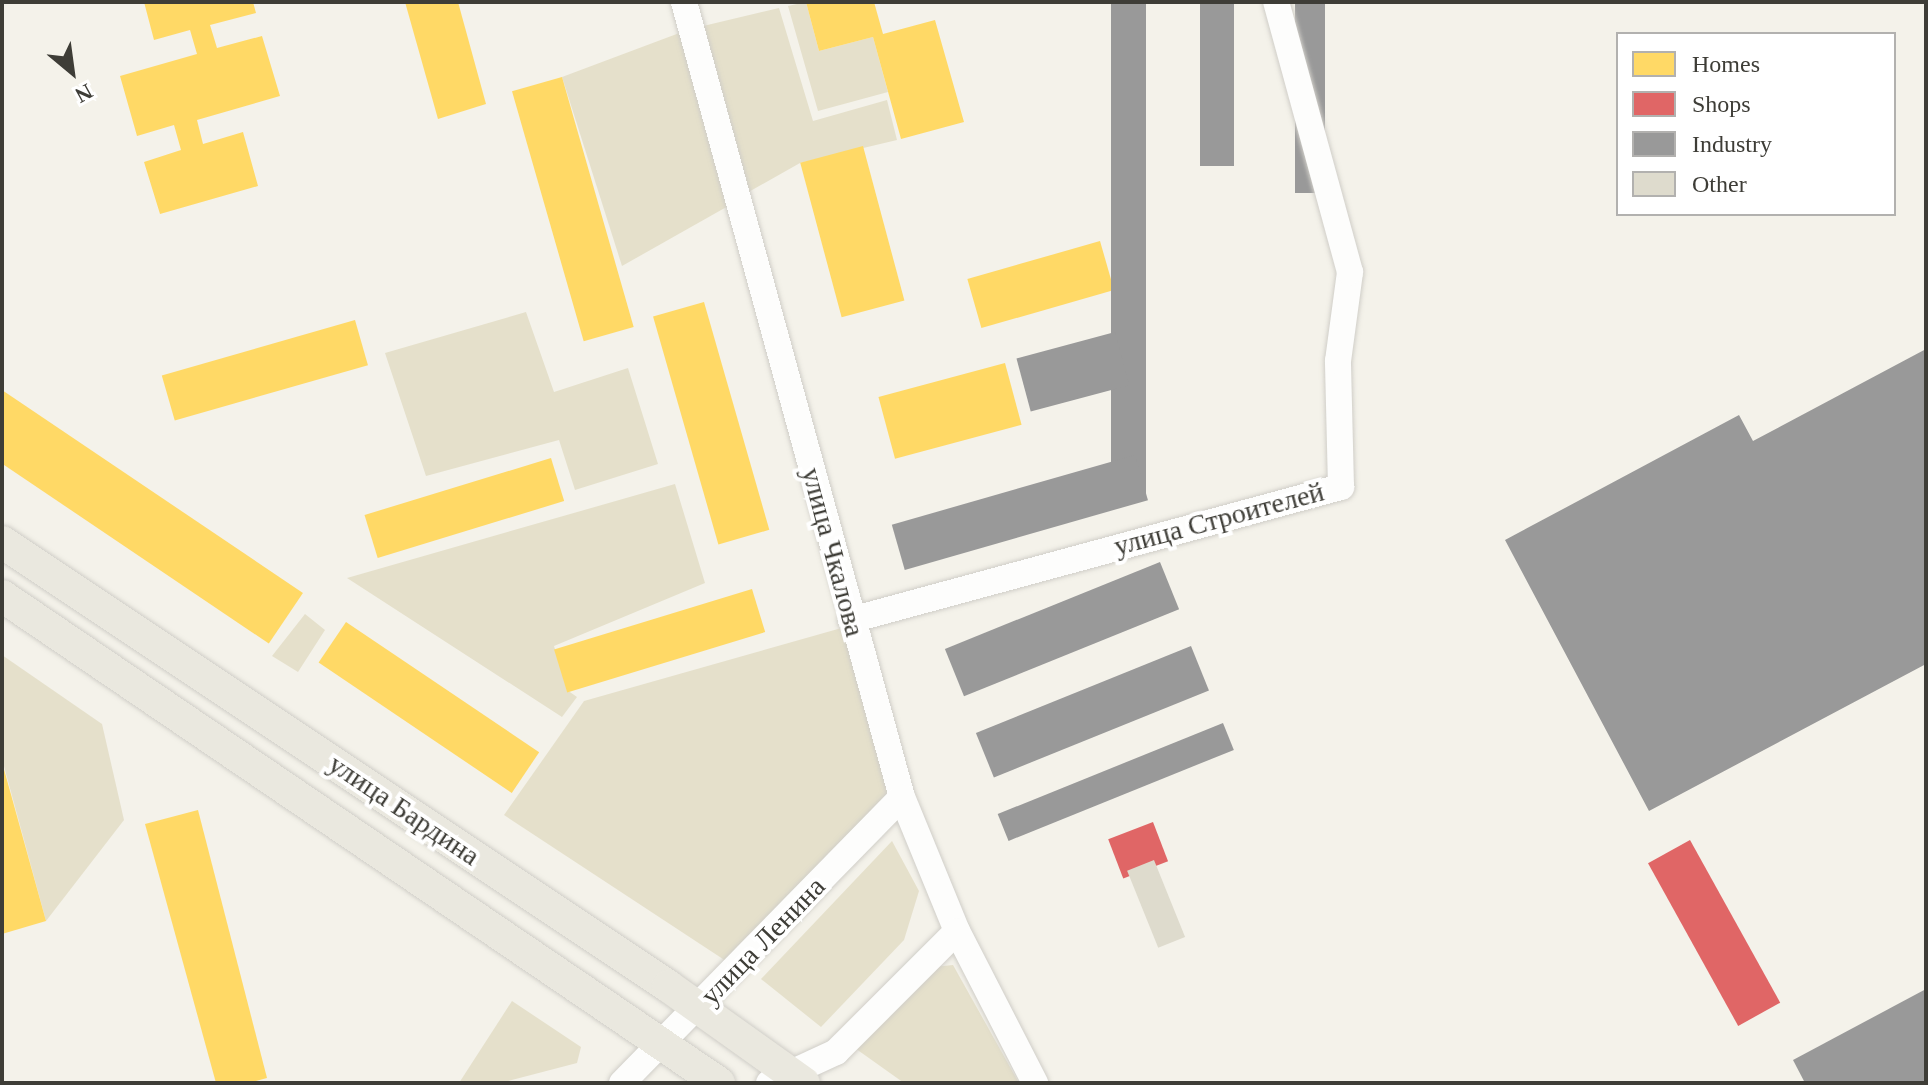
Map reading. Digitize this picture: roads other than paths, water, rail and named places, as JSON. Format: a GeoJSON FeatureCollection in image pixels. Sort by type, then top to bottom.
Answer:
{"type":"FeatureCollection","features":[{"type":"Feature","properties":{"kind":"main road","name":"улица Бардина"},"geometry":{"type":"LineString","coordinates":[[2,542],[699,1008],[787,1079]]}},
{"type":"Feature","properties":{"kind":"main road","name":"улица Бардина"},"geometry":{"type":"LineString","coordinates":[[2,596],[719,1083]]}},
{"type":"Feature","properties":{"kind":"street","name":"улица Чкалова"},"geometry":{"type":"LineString","coordinates":[[684,2],[902,797],[957,931],[1035,1083]]}},
{"type":"Feature","properties":{"kind":"street","name":"улица Строителей"},"geometry":{"type":"LineString","coordinates":[[851,620],[1341,487],[1338,361],[1350,272],[1276,2]]}},
{"type":"Feature","properties":{"kind":"street","name":"улица Ленина"},"geometry":{"type":"LineString","coordinates":[[622,1083],[664,1044],[902,797]]}},
{"type":"Feature","properties":{"kind":"street"},"geometry":{"type":"LineString","coordinates":[[787,1079],[836,1052],[957,931]]}}]}
